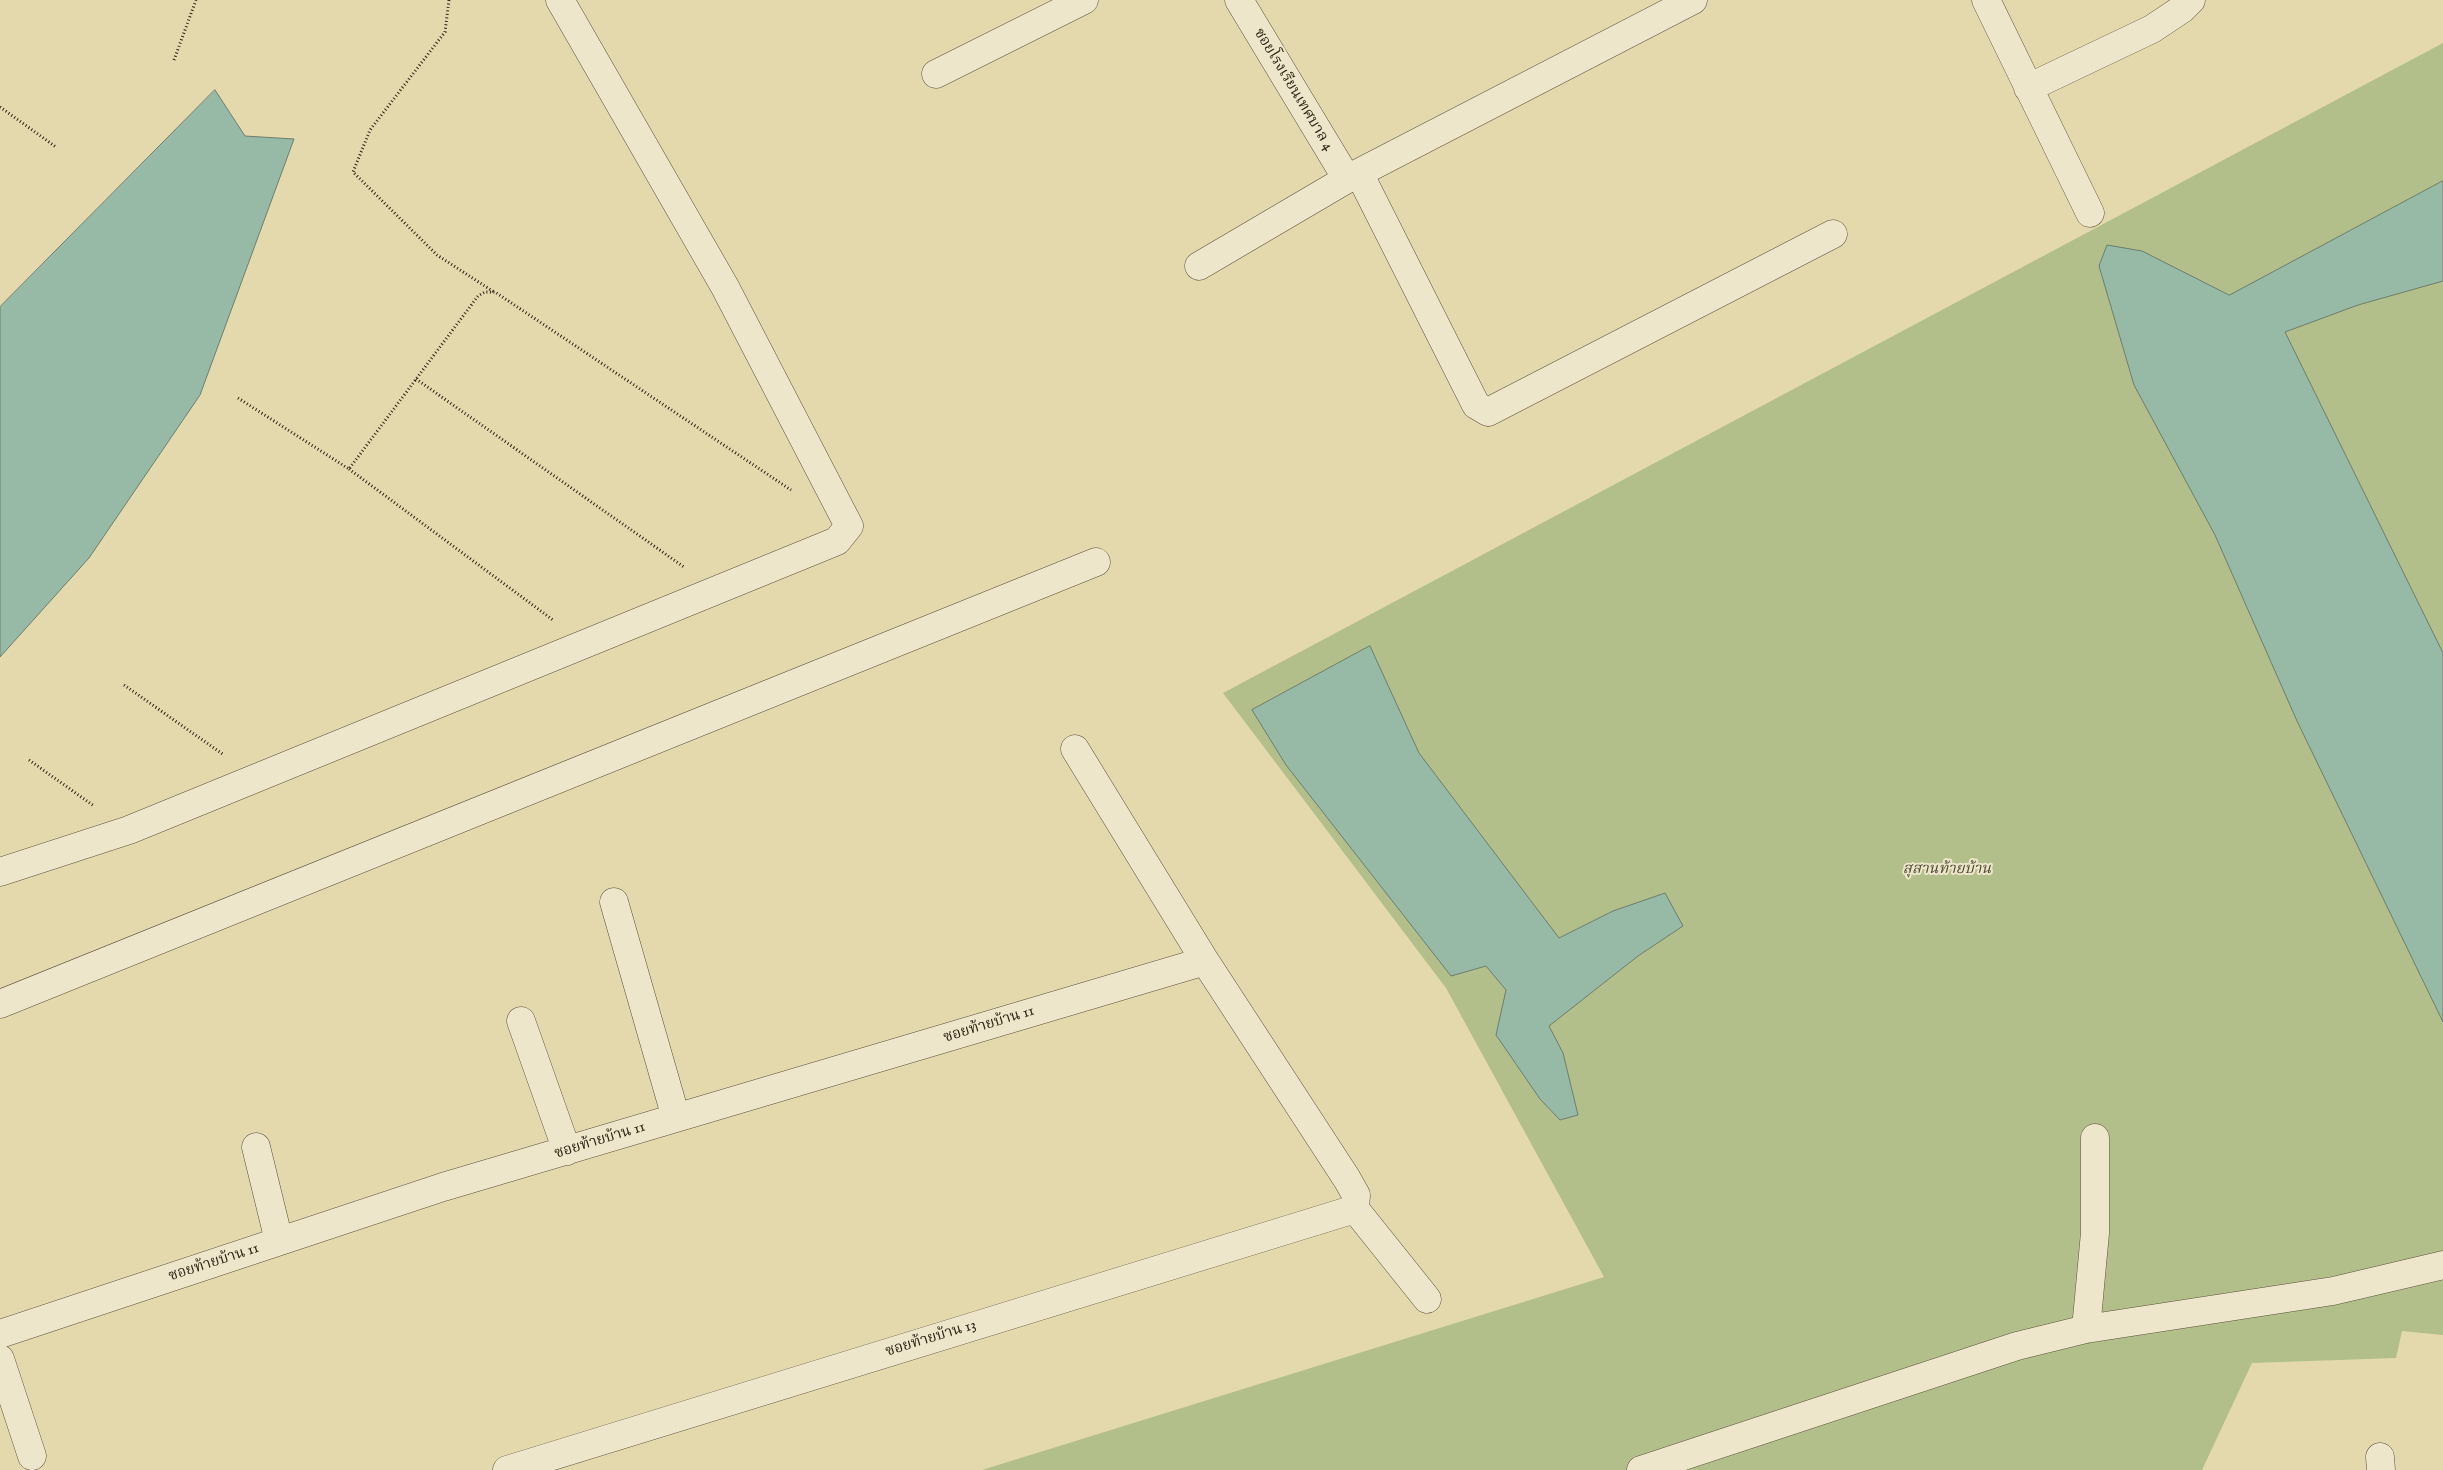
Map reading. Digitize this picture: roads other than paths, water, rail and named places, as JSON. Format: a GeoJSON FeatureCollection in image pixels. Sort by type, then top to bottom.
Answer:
{"type":"FeatureCollection","features":[{"type":"Feature","properties":{"kind":"street"},"geometry":{"type":"LineString","coordinates":[[0,872],[129,830],[257,778],[837,541],[849,526],[725,287],[560,0]]}},
{"type":"Feature","properties":{"kind":"street"},"geometry":{"type":"LineString","coordinates":[[936,74],[1084,0]]}},
{"type":"Feature","properties":{"kind":"street","name":"ซอยโรงเรียนเทศบาล 4"},"geometry":{"type":"LineString","coordinates":[[1239,0],[1353,176],[1476,405],[1488,412],[1833,234]]}},
{"type":"Feature","properties":{"kind":"street"},"geometry":{"type":"LineString","coordinates":[[1199,266],[1353,176],[1693,0]]}},
{"type":"Feature","properties":{"kind":"street"},"geometry":{"type":"LineString","coordinates":[[1986,0],[2090,213]]}},
{"type":"Feature","properties":{"kind":"street"},"geometry":{"type":"LineString","coordinates":[[2028,88],[2152,29],[2182,9],[2190,0]]}},
{"type":"Feature","properties":{"kind":"street"},"geometry":{"type":"LineString","coordinates":[[0,1004],[1096,562]]}},
{"type":"Feature","properties":{"kind":"street"},"geometry":{"type":"LineString","coordinates":[[1075,749],[1205,961],[1347,1179],[1356,1195],[1354,1209],[1427,1299]]}},
{"type":"Feature","properties":{"kind":"street"},"geometry":{"type":"LineString","coordinates":[[614,902],[676,1118]]}},
{"type":"Feature","properties":{"kind":"street","name":"ซอยท้ายบ้าน 11"},"geometry":{"type":"LineString","coordinates":[[0,1334],[443,1187],[1205,961]]}},
{"type":"Feature","properties":{"kind":"street"},"geometry":{"type":"LineString","coordinates":[[521,1021],[568,1150]]}},
{"type":"Feature","properties":{"kind":"street"},"geometry":{"type":"LineString","coordinates":[[2086,1329],[2095,1233],[2095,1138]]}},
{"type":"Feature","properties":{"kind":"street"},"geometry":{"type":"LineString","coordinates":[[256,1147],[279,1241]]}},
{"type":"Feature","properties":{"kind":"street","name":"ซอยท้ายบ้าน 13"},"geometry":{"type":"LineString","coordinates":[[507,1470],[1354,1209]]}},
{"type":"Feature","properties":{"kind":"street"},"geometry":{"type":"LineString","coordinates":[[1641,1470],[2017,1346],[2086,1329],[2333,1291],[2443,1264]]}},
{"type":"Feature","properties":{"kind":"street"},"geometry":{"type":"LineString","coordinates":[[0,1359],[32,1456]]}},
{"type":"Feature","properties":{"kind":"park label","name":"สุสานท้ายบ้าน"},"geometry":{"type":"Point","coordinates":[1947,870]}}]}
